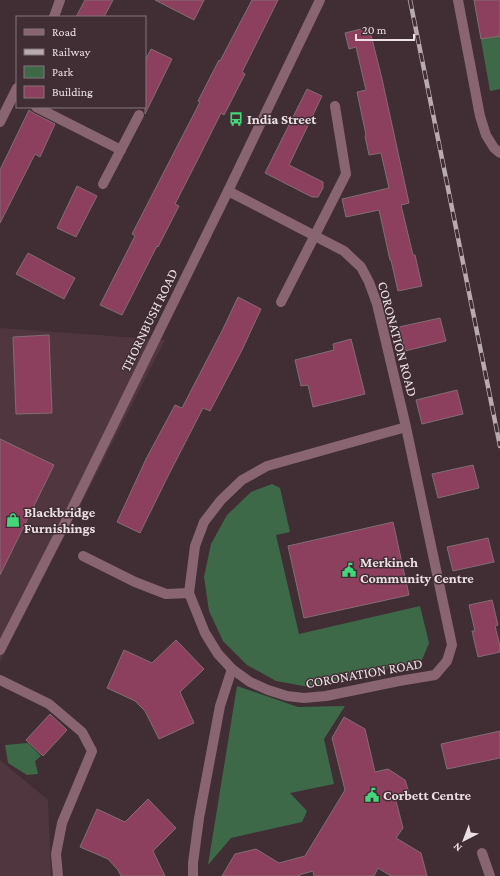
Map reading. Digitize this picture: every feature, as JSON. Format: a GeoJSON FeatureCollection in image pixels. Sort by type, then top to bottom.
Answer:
{"type":"FeatureCollection","features":[{"type":"Feature","properties":{"kind":"street"},"geometry":{"type":"LineString","coordinates":[[54,16],[60,0]]}},
{"type":"Feature","properties":{"kind":"street","name":"THORNBUSH ROAD"},"geometry":{"type":"LineString","coordinates":[[0,650],[69,515],[320,0]]}},
{"type":"Feature","properties":{"kind":"street"},"geometry":{"type":"LineString","coordinates":[[458,0],[480,116],[486,135],[494,148],[500,153]]}},
{"type":"Feature","properties":{"kind":"street"},"geometry":{"type":"LineString","coordinates":[[0,122],[16,93]]}},
{"type":"Feature","properties":{"kind":"street"},"geometry":{"type":"LineString","coordinates":[[281,302],[346,174],[334,106]]}},
{"type":"Feature","properties":{"kind":"street"},"geometry":{"type":"LineString","coordinates":[[38,108],[121,150]]}},
{"type":"Feature","properties":{"kind":"street"},"geometry":{"type":"LineString","coordinates":[[103,184],[139,115]]}},
{"type":"Feature","properties":{"kind":"street","name":"CORONATION ROAD"},"geometry":{"type":"LineString","coordinates":[[228,191],[314,237],[344,251],[361,267],[369,282],[377,304],[406,427],[452,645],[447,661],[435,675],[326,696],[304,698],[287,696],[250,682],[232,669],[218,654],[205,632],[189,593],[195,546],[204,522],[221,500],[242,480],[267,466],[406,427]]}},
{"type":"Feature","properties":{"kind":"street"},"geometry":{"type":"LineString","coordinates":[[84,556],[135,582],[166,594],[189,593]]}},
{"type":"Feature","properties":{"kind":"street"},"geometry":{"type":"LineString","coordinates":[[194,876],[193,863],[199,818],[220,706],[232,669]]}},
{"type":"Feature","properties":{"kind":"street"},"geometry":{"type":"LineString","coordinates":[[0,680],[49,704],[82,732],[92,751],[62,823],[56,854],[58,876]]}},
{"type":"Feature","properties":{"kind":"street"},"geometry":{"type":"LineString","coordinates":[[482,853],[490,876]]}},
{"type":"Feature","properties":{"kind":"shaded area"},"geometry":{"type":"Polygon","coordinates":[[[0,328],[165,340],[0,662],[0,328]]]}},
{"type":"Feature","properties":{"kind":"shaded area"},"geometry":{"type":"Polygon","coordinates":[[[0,760],[48,800],[51,876],[0,876],[0,760]]]}},
{"type":"Feature","properties":{"kind":"green space"},"geometry":{"type":"Polygon","coordinates":[[[474,0],[500,0],[500,89],[490,91],[474,0]]]}},
{"type":"Feature","properties":{"kind":"green space"},"geometry":{"type":"Polygon","coordinates":[[[272,484],[280,488],[290,532],[276,535],[299,634],[420,606],[429,643],[422,660],[309,687],[276,681],[247,665],[223,641],[209,611],[204,577],[211,544],[227,515],[251,492],[272,484]]]}},
{"type":"Feature","properties":{"kind":"green space"},"geometry":{"type":"Polygon","coordinates":[[[237,686],[298,707],[345,706],[324,739],[334,784],[290,793],[307,811],[302,822],[231,838],[208,865],[237,686]]]}},
{"type":"Feature","properties":{"kind":"green space"},"geometry":{"type":"Polygon","coordinates":[[[28,743],[41,756],[35,761],[38,774],[27,775],[8,763],[5,745],[28,743]]]}},
{"type":"Feature","properties":{"kind":"building"},"geometry":{"type":"Polygon","coordinates":[[[85,0],[113,0],[105,16],[77,16],[85,0]]]}},
{"type":"Feature","properties":{"kind":"building"},"geometry":{"type":"Polygon","coordinates":[[[155,0],[204,0],[194,20],[155,0]]]}},
{"type":"Feature","properties":{"kind":"building"},"geometry":{"type":"Polygon","coordinates":[[[252,0],[278,0],[242,72],[245,74],[224,115],[221,113],[175,204],[179,206],[122,315],[100,305],[135,236],[132,234],[200,102],[198,101],[252,0]]]}},
{"type":"Feature","properties":{"kind":"building"},"geometry":{"type":"Polygon","coordinates":[[[474,0],[500,0],[500,36],[481,39],[474,0]]]}},
{"type":"Feature","properties":{"kind":"building"},"geometry":{"type":"Polygon","coordinates":[[[369,27],[409,203],[401,205],[422,286],[398,291],[379,210],[346,217],[342,199],[389,188],[381,153],[369,155],[357,92],[366,90],[356,47],[349,49],[345,33],[369,27]]]}},
{"type":"Feature","properties":{"kind":"building"},"geometry":{"type":"Polygon","coordinates":[[[151,49],[172,59],[145,114],[146,108],[146,59],[151,49]]]}},
{"type":"Feature","properties":{"kind":"building"},"geometry":{"type":"Polygon","coordinates":[[[307,89],[322,96],[289,165],[323,182],[323,188],[318,197],[312,197],[265,173],[307,89]]]}},
{"type":"Feature","properties":{"kind":"building"},"geometry":{"type":"Polygon","coordinates":[[[29,110],[55,124],[40,157],[35,154],[0,223],[0,170],[29,110]]]}},
{"type":"Feature","properties":{"kind":"building"},"geometry":{"type":"Polygon","coordinates":[[[77,186],[97,196],[76,237],[57,228],[77,186]]]}},
{"type":"Feature","properties":{"kind":"building"},"geometry":{"type":"Polygon","coordinates":[[[28,253],[75,278],[64,299],[16,274],[28,253]]]}},
{"type":"Feature","properties":{"kind":"building"},"geometry":{"type":"Polygon","coordinates":[[[238,297],[261,309],[242,350],[210,411],[203,408],[140,533],[117,522],[146,459],[175,405],[182,408],[238,297]]]}},
{"type":"Feature","properties":{"kind":"building"},"geometry":{"type":"Polygon","coordinates":[[[440,318],[446,341],[405,351],[399,327],[440,318]]]}},
{"type":"Feature","properties":{"kind":"building"},"geometry":{"type":"Polygon","coordinates":[[[49,335],[52,413],[16,414],[13,337],[49,335]]]}},
{"type":"Feature","properties":{"kind":"building"},"geometry":{"type":"Polygon","coordinates":[[[351,339],[365,394],[313,407],[308,385],[301,386],[295,360],[334,350],[333,344],[351,339]]]}},
{"type":"Feature","properties":{"kind":"building"},"geometry":{"type":"Polygon","coordinates":[[[457,390],[463,414],[422,424],[416,400],[457,390]]]}},
{"type":"Feature","properties":{"kind":"building","name":"Blackbridge Furnishings"},"geometry":{"type":"Polygon","coordinates":[[[0,439],[54,465],[0,575],[0,439]]]}},
{"type":"Feature","properties":{"kind":"building"},"geometry":{"type":"Polygon","coordinates":[[[473,465],[479,488],[438,498],[432,474],[473,465]]]}},
{"type":"Feature","properties":{"kind":"building","name":"Merkinch Community Centre"},"geometry":{"type":"Polygon","coordinates":[[[393,522],[409,595],[304,618],[288,546],[393,522]]]}},
{"type":"Feature","properties":{"kind":"building"},"geometry":{"type":"Polygon","coordinates":[[[488,538],[494,562],[453,571],[447,547],[488,538]]]}},
{"type":"Feature","properties":{"kind":"building"},"geometry":{"type":"Polygon","coordinates":[[[492,600],[498,625],[495,626],[500,652],[478,657],[472,631],[475,631],[469,605],[492,600]]]}},
{"type":"Feature","properties":{"kind":"building"},"geometry":{"type":"Polygon","coordinates":[[[176,640],[204,669],[180,692],[194,723],[159,739],[145,711],[135,701],[107,688],[124,650],[152,663],[176,640]]]}},
{"type":"Feature","properties":{"kind":"building"},"geometry":{"type":"Polygon","coordinates":[[[50,714],[67,730],[43,756],[26,740],[50,714]]]}},
{"type":"Feature","properties":{"kind":"building","name":"Corbett Centre"},"geometry":{"type":"Polygon","coordinates":[[[344,717],[365,729],[375,772],[388,769],[405,780],[409,793],[395,797],[403,828],[396,838],[421,853],[427,876],[391,876],[378,868],[374,876],[314,876],[313,871],[299,875],[300,876],[222,876],[235,854],[256,849],[279,863],[305,856],[345,790],[332,738],[344,717]]]}},
{"type":"Feature","properties":{"kind":"building"},"geometry":{"type":"Polygon","coordinates":[[[500,731],[500,758],[447,769],[441,744],[500,731]]]}},
{"type":"Feature","properties":{"kind":"building"},"geometry":{"type":"Polygon","coordinates":[[[148,799],[176,828],[153,851],[165,876],[121,876],[118,870],[108,859],[80,847],[97,809],[125,822],[148,799]]]}},
{"type":"Feature","properties":{"kind":"railway"},"geometry":{"type":"LineString","coordinates":[[410,0],[500,446]]}},
{"type":"Feature","properties":{"kind":"place","name":"India Street"},"geometry":{"type":"Point","coordinates":[236,119]}},
{"type":"Feature","properties":{"kind":"place","name":"Blackbridge Furnishings"},"geometry":{"type":"Point","coordinates":[13,520]}},
{"type":"Feature","properties":{"kind":"place","name":"Merkinch Community Centre"},"geometry":{"type":"Point","coordinates":[349,570]}},
{"type":"Feature","properties":{"kind":"place","name":"Corbett Centre"},"geometry":{"type":"Point","coordinates":[372,795]}}]}
